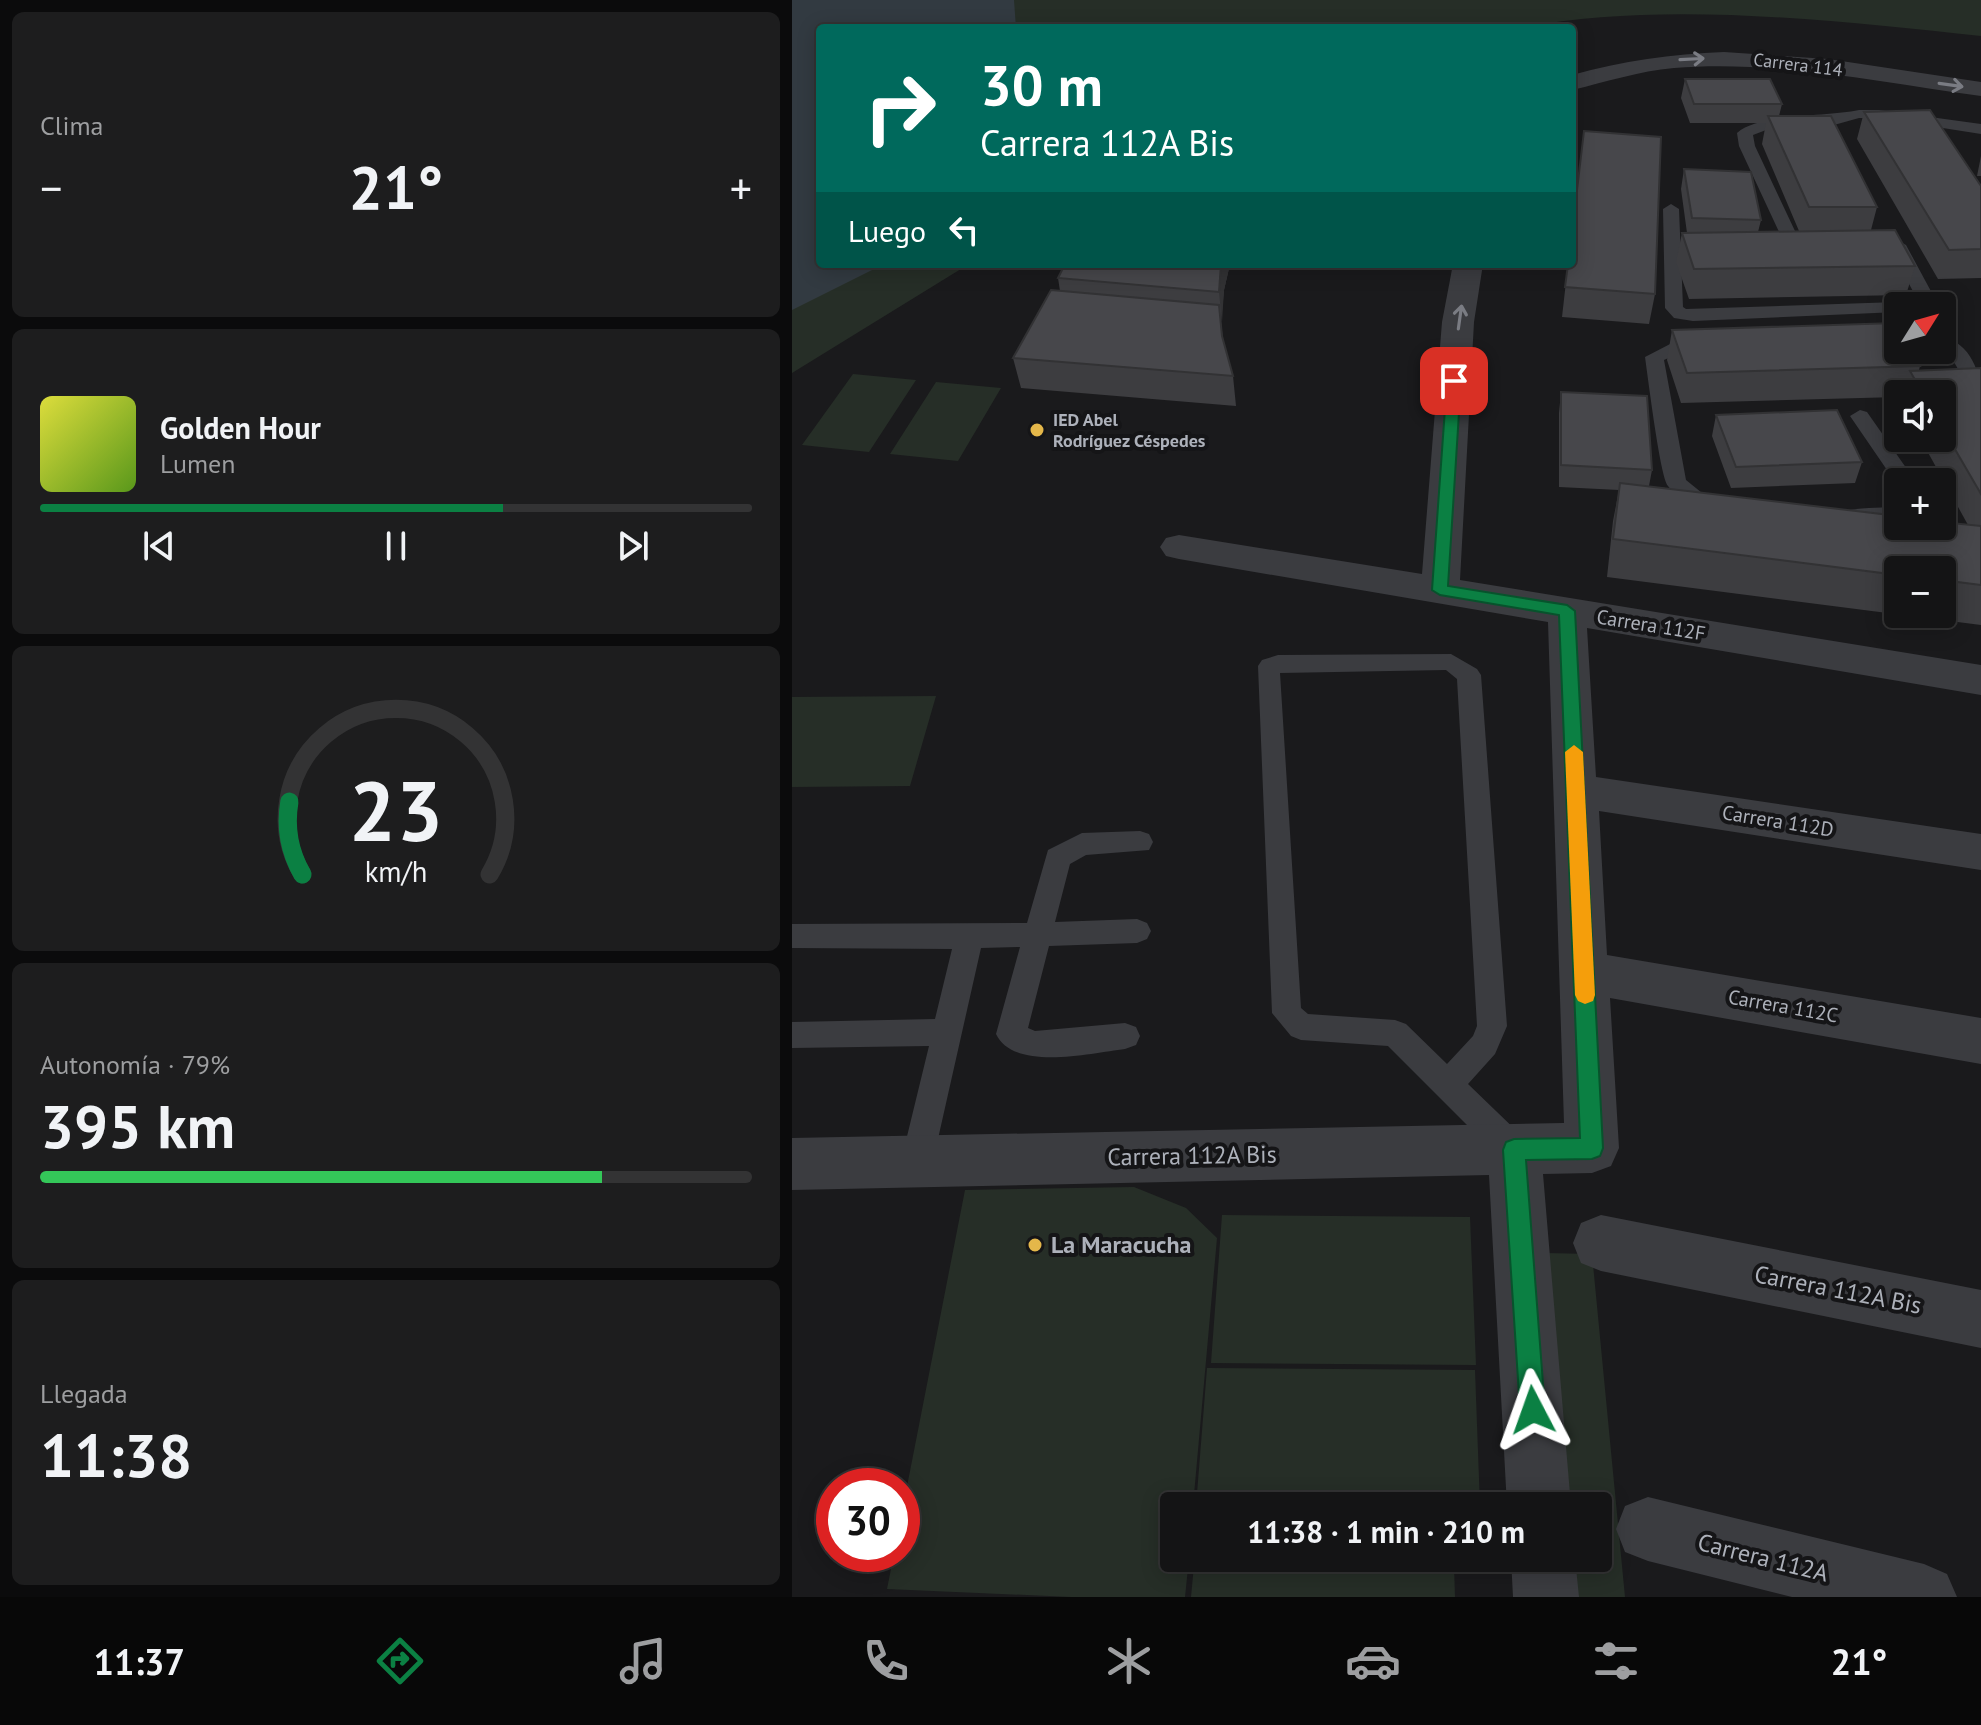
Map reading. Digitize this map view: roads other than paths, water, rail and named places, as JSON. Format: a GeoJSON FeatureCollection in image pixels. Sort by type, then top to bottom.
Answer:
{"type":"FeatureCollection","features":[{"type":"Feature","properties":{"kind":"street","name":"Carrera 114"},"geometry":{"type":"LineString","coordinates":[[1576,82],[1615,69],[1670,61],[1742,58],[1981,89]]}},
{"type":"Feature","properties":{"kind":"street"},"geometry":{"type":"LineString","coordinates":[[1440,590],[1458,322],[1467,268]]}},
{"type":"Feature","properties":{"kind":"street","name":"Carrera 112F"},"geometry":{"type":"LineString","coordinates":[[1179,547],[1981,680]]}},
{"type":"Feature","properties":{"kind":"street"},"geometry":{"type":"LineString","coordinates":[[1567,611],[1584,972]]}},
{"type":"Feature","properties":{"kind":"street","name":"Carrera 112D"},"geometry":{"type":"LineString","coordinates":[[1576,791],[1981,852]]}},
{"type":"Feature","properties":{"kind":"street","name":"Carrera 112C"},"geometry":{"type":"LineString","coordinates":[[1584,972],[1981,1041]]}},
{"type":"Feature","properties":{"kind":"street","name":"Carrera 112A Bis"},"geometry":{"type":"LineString","coordinates":[[792,1164],[1592,1148],[1584,972]]}},
{"type":"Feature","properties":{"kind":"street"},"geometry":{"type":"LineString","coordinates":[[1514,1150],[1538,1492]]}},
{"type":"Feature","properties":{"kind":"street","name":"Carrera 112A Bis"},"geometry":{"type":"LineString","coordinates":[[1601,1243],[1981,1319]]}},
{"type":"Feature","properties":{"kind":"street","name":"Carrera 112A"},"geometry":{"type":"LineString","coordinates":[[1648,1529],[1924,1597]]}},
{"type":"Feature","properties":{"kind":"street"},"geometry":{"type":"LineString","coordinates":[[1544,1572],[1546,1597]]}},
{"type":"Feature","properties":{"kind":"lane"},"geometry":{"type":"LineString","coordinates":[[1835,241],[1806,241],[1788,234],[1747,146],[1745,133],[1764,126],[1869,114],[1981,129]]}},
{"type":"Feature","properties":{"kind":"lane"},"geometry":{"type":"LineString","coordinates":[[1671,209],[1674,308],[1680,314],[1693,316],[1884,308]]}},
{"type":"Feature","properties":{"kind":"lane"},"geometry":{"type":"LineString","coordinates":[[1880,241],[1895,241],[1922,292]]}},
{"type":"Feature","properties":{"kind":"lane"},"geometry":{"type":"LineString","coordinates":[[1727,344],[1681,346],[1654,357],[1676,483],[1702,503],[1734,505]]}},
{"type":"Feature","properties":{"kind":"lane"},"geometry":{"type":"LineString","coordinates":[[1956,350],[1981,393]]}},
{"type":"Feature","properties":{"kind":"lane"},"geometry":{"type":"LineString","coordinates":[[1860,416],[1896,468]]}},
{"type":"Feature","properties":{"kind":"lane"},"geometry":{"type":"LineString","coordinates":[[1829,513],[1884,516]]}},
{"type":"Feature","properties":{"kind":"lane"},"geometry":{"type":"LineString","coordinates":[[1449,1084],[1484,1045],[1492,1026],[1469,675],[1451,662],[1278,663],[1270,666],[1287,1013],[1301,1027],[1395,1033],[1514,1150]]}},
{"type":"Feature","properties":{"kind":"lane"},"geometry":{"type":"LineString","coordinates":[[1125,1036],[1032,1045],[1011,1034],[1058,858],[1082,844],[1140,842]]}},
{"type":"Feature","properties":{"kind":"lane"},"geometry":{"type":"LineString","coordinates":[[792,936],[969,937],[1137,931]]}},
{"type":"Feature","properties":{"kind":"lane"},"geometry":{"type":"LineString","coordinates":[[917,1161],[969,937]]}},
{"type":"Feature","properties":{"kind":"lane"},"geometry":{"type":"LineString","coordinates":[[792,1035],[947,1032]]}},
{"type":"Feature","properties":{"kind":"place","name":"IED Abel Rodríguez Céspedes"},"geometry":{"type":"Point","coordinates":[1037,430]}},
{"type":"Feature","properties":{"kind":"place","name":"La Maracucha"},"geometry":{"type":"Point","coordinates":[1035,1245]}}]}
